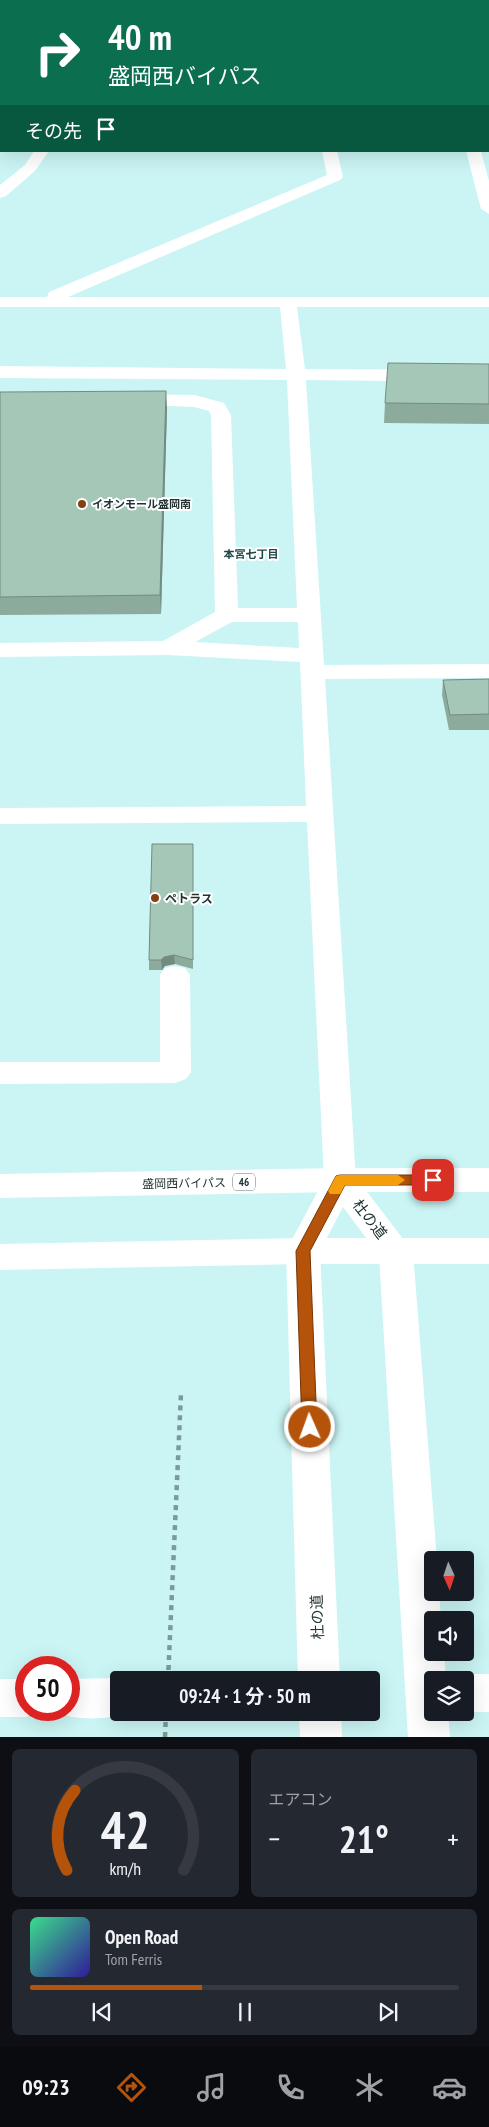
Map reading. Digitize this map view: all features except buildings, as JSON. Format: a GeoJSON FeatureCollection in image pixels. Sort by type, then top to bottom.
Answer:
{"type":"FeatureCollection","features":[{"type":"Feature","properties":{"kind":"main road"},"geometry":{"type":"LineString","coordinates":[[0,193],[30,168],[41,152]]}},
{"type":"Feature","properties":{"kind":"main road"},"geometry":{"type":"LineString","coordinates":[[44,300],[335,177],[328,152]]}},
{"type":"Feature","properties":{"kind":"main road"},"geometry":{"type":"LineString","coordinates":[[473,152],[489,210]]}},
{"type":"Feature","properties":{"kind":"main road"},"geometry":{"type":"LineString","coordinates":[[0,302],[44,300],[288,303],[489,302]]}},
{"type":"Feature","properties":{"kind":"main road"},"geometry":{"type":"LineString","coordinates":[[288,303],[296,374],[340,1180]]}},
{"type":"Feature","properties":{"kind":"main road"},"geometry":{"type":"LineString","coordinates":[[0,372],[489,376]]}},
{"type":"Feature","properties":{"kind":"main road"},"geometry":{"type":"LineString","coordinates":[[106,400],[196,401],[217,407],[221,415],[227,615]]}},
{"type":"Feature","properties":{"kind":"main road"},"geometry":{"type":"LineString","coordinates":[[168,648],[227,615],[309,615]]}},
{"type":"Feature","properties":{"kind":"main road"},"geometry":{"type":"LineString","coordinates":[[0,650],[168,648],[312,664],[489,671]]}},
{"type":"Feature","properties":{"kind":"main road"},"geometry":{"type":"LineString","coordinates":[[0,816],[320,814]]}},
{"type":"Feature","properties":{"kind":"main road"},"geometry":{"type":"LineString","coordinates":[[0,1073],[175,1072],[175,975]]}},
{"type":"Feature","properties":{"kind":"main road","name":"盛岡西バイパス"},"geometry":{"type":"LineString","coordinates":[[0,1186],[340,1180],[489,1180]]}},
{"type":"Feature","properties":{"kind":"main road","name":"杜の道"},"geometry":{"type":"LineString","coordinates":[[319,1671],[303,1251],[340,1180],[396,1252]]}},
{"type":"Feature","properties":{"kind":"main road"},"geometry":{"type":"LineString","coordinates":[[0,1257],[303,1251],[489,1252]]}},
{"type":"Feature","properties":{"kind":"main road"},"geometry":{"type":"LineString","coordinates":[[396,1252],[439,1671]]}},
{"type":"Feature","properties":{"kind":"main road"},"geometry":{"type":"LineString","coordinates":[[474,1693],[489,1693]]}},
{"type":"Feature","properties":{"kind":"main road"},"geometry":{"type":"LineString","coordinates":[[80,1698],[110,1697]]}},
{"type":"Feature","properties":{"kind":"main road"},"geometry":{"type":"LineString","coordinates":[[0,1698],[15,1698]]}},
{"type":"Feature","properties":{"kind":"main road"},"geometry":{"type":"LineString","coordinates":[[320,1721],[321,1737]]}},
{"type":"Feature","properties":{"kind":"main road"},"geometry":{"type":"LineString","coordinates":[[429,1737],[433,1721]]}},
{"type":"Feature","properties":{"kind":"path"},"geometry":{"type":"LineString","coordinates":[[168,1671],[182,1393]]}},
{"type":"Feature","properties":{"kind":"path"},"geometry":{"type":"LineString","coordinates":[[165,1737],[166,1721]]}},
{"type":"Feature","properties":{"kind":"slow traffic"},"geometry":{"type":"LineString","coordinates":[[335,1191],[340,1180],[398,1180]]}},
{"type":"Feature","properties":{"kind":"place","name":"イオンモール盛岡南"},"geometry":{"type":"Point","coordinates":[82,504]}},
{"type":"Feature","properties":{"kind":"place","name":"ペトラス"},"geometry":{"type":"Point","coordinates":[155,898]}},
{"type":"Feature","properties":{"kind":"district","name":"本宮七丁目"},"geometry":{"type":"Point","coordinates":[251,554]}},
{"type":"Feature","properties":{"kind":"route"},"geometry":{"type":"LineString","coordinates":[[310,1427],[303,1251],[340,1180],[433,1180]]}}]}
